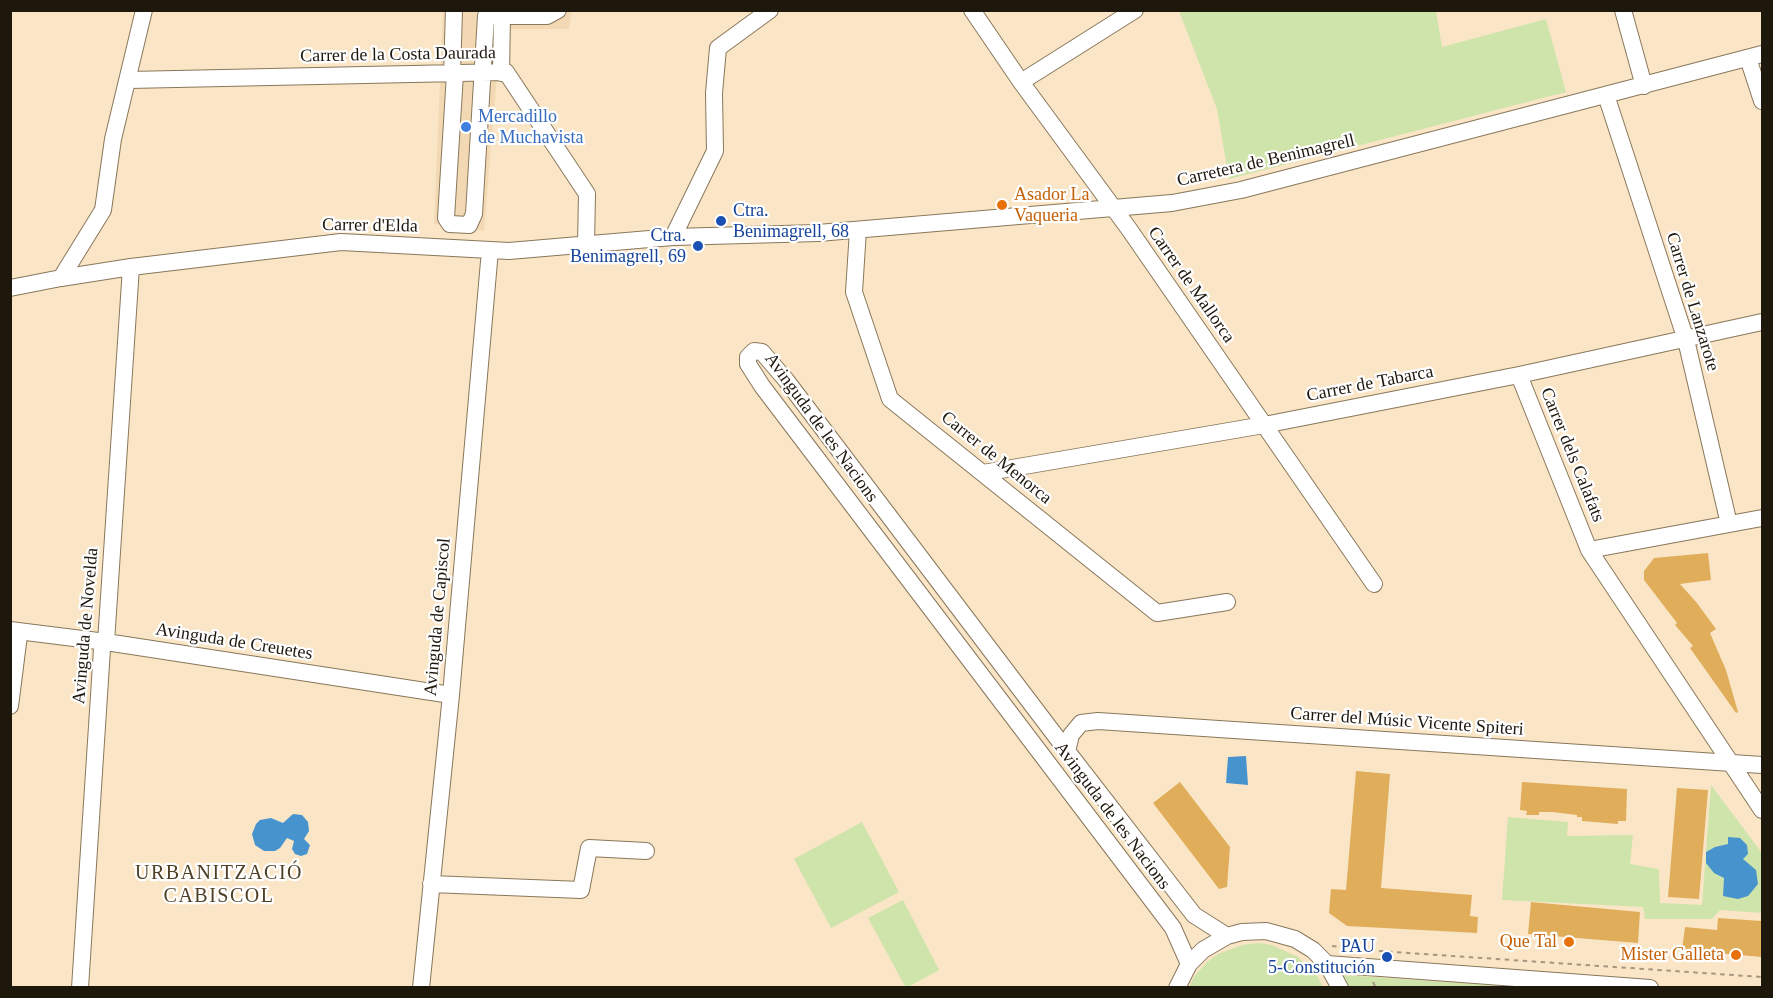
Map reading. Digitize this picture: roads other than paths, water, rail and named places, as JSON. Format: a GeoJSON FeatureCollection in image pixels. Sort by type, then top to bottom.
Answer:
{"type":"FeatureCollection","features":[{"type":"Feature","properties":{"kind":"street"},"geometry":{"type":"LineString","coordinates":[[61,278],[103,210],[113,139],[144,10]]}},
{"type":"Feature","properties":{"kind":"street"},"geometry":{"type":"LineString","coordinates":[[454,10],[446,218],[450,224],[469,225],[474,214],[484,73],[491,14]]}},
{"type":"Feature","properties":{"kind":"street"},"geometry":{"type":"LineString","coordinates":[[491,14],[547,16],[558,10]]}},
{"type":"Feature","properties":{"kind":"street"},"geometry":{"type":"LineString","coordinates":[[673,237],[715,152],[714,93],[718,48],[770,10]]}},
{"type":"Feature","properties":{"kind":"street","name":"Carrer de Mallorca"},"geometry":{"type":"LineString","coordinates":[[972,10],[1374,585]]}},
{"type":"Feature","properties":{"kind":"street"},"geometry":{"type":"LineString","coordinates":[[1021,82],[1136,10]]}},
{"type":"Feature","properties":{"kind":"street"},"geometry":{"type":"LineString","coordinates":[[1623,10],[1644,86]]}},
{"type":"Feature","properties":{"kind":"street"},"geometry":{"type":"LineString","coordinates":[[491,14],[501,72]]}},
{"type":"Feature","properties":{"kind":"street"},"geometry":{"type":"LineString","coordinates":[[1755,56],[1762,101]]}},
{"type":"Feature","properties":{"kind":"street","name":"Carretera de Benimagrell"},"geometry":{"type":"LineString","coordinates":[[694,236],[858,230],[1172,203],[1241,190],[1755,56]]}},
{"type":"Feature","properties":{"kind":"street","name":"Carrer de la Costa Daurada"},"geometry":{"type":"LineString","coordinates":[[129,80],[506,72],[587,194],[586,245]]}},
{"type":"Feature","properties":{"kind":"street","name":"Carrer de Lanzarote"},"geometry":{"type":"LineString","coordinates":[[1606,95],[1686,340],[1729,524]]}},
{"type":"Feature","properties":{"kind":"street","name":"Carrer de Menorca"},"geometry":{"type":"LineString","coordinates":[[858,230],[854,292],[890,399],[1156,613],[1227,602]]}},
{"type":"Feature","properties":{"kind":"street","name":"Carrer d'Elda"},"geometry":{"type":"LineString","coordinates":[[10,288],[131,267],[341,242],[509,251],[694,236]]}},
{"type":"Feature","properties":{"kind":"street","name":"Avinguda de Capiscol"},"geometry":{"type":"LineString","coordinates":[[421,987],[451,695],[490,250]]}},
{"type":"Feature","properties":{"kind":"street","name":"Avinguda de Novelda"},"geometry":{"type":"LineString","coordinates":[[80,987],[102,649],[106,642],[131,267]]}},
{"type":"Feature","properties":{"kind":"street","name":"Carrer de Tabarca"},"geometry":{"type":"LineString","coordinates":[[983,473],[1264,425],[1519,375],[1762,322]]}},
{"type":"Feature","properties":{"kind":"street","name":"Avinguda de les Nacions"},"geometry":{"type":"LineString","coordinates":[[1189,964],[1173,928],[762,386],[748,364],[748,357],[754,351],[762,352],[786,380],[1194,915],[1227,936]]}},
{"type":"Feature","properties":{"kind":"street","name":"Carrer dels Calafats"},"geometry":{"type":"LineString","coordinates":[[1519,375],[1589,550],[1762,810]]}},
{"type":"Feature","properties":{"kind":"street"},"geometry":{"type":"LineString","coordinates":[[1589,550],[1762,518]]}},
{"type":"Feature","properties":{"kind":"street"},"geometry":{"type":"LineString","coordinates":[[10,706],[19,635],[14,631]]}},
{"type":"Feature","properties":{"kind":"street","name":"Avinguda de Creuetes"},"geometry":{"type":"LineString","coordinates":[[14,631],[106,642],[451,695]]}},
{"type":"Feature","properties":{"kind":"street","name":"Carrer del Músic Vicente Spiteri"},"geometry":{"type":"LineString","coordinates":[[1067,751],[1071,735],[1081,723],[1098,721],[1762,765]]}},
{"type":"Feature","properties":{"kind":"street"},"geometry":{"type":"LineString","coordinates":[[431,884],[581,890],[589,848],[646,850]]}},
{"type":"Feature","properties":{"kind":"street"},"geometry":{"type":"LineString","coordinates":[[1177,987],[1189,964],[1203,950],[1227,936],[1242,932],[1266,931],[1295,939],[1313,950],[1327,964],[1340,987]]}},
{"type":"Feature","properties":{"kind":"street"},"geometry":{"type":"LineString","coordinates":[[1327,964],[1650,987]]}},
{"type":"Feature","properties":{"kind":"water"},"geometry":{"type":"Polygon","coordinates":[[[1246,756],[1248,785],[1226,783],[1228,757],[1246,756]]]}},
{"type":"Feature","properties":{"kind":"water"},"geometry":{"type":"Polygon","coordinates":[[[293,814],[302,815],[308,822],[309,831],[304,839],[310,845],[307,854],[301,856],[295,854],[292,849],[294,841],[287,838],[275,851],[264,851],[255,845],[252,834],[260,820],[271,818],[283,823],[293,814]]]}},
{"type":"Feature","properties":{"kind":"water"},"geometry":{"type":"Polygon","coordinates":[[[1728,837],[1740,838],[1747,845],[1748,854],[1743,859],[1756,870],[1758,884],[1748,896],[1738,899],[1723,896],[1724,878],[1714,873],[1706,863],[1706,852],[1728,844],[1728,837]]]}},
{"type":"Feature","properties":{"kind":"place","name":"Mercadillo de Muchavista"},"geometry":{"type":"Point","coordinates":[466,127]}},
{"type":"Feature","properties":{"kind":"place","name":"Asador La Vaqueria"},"geometry":{"type":"Point","coordinates":[1002,205]}},
{"type":"Feature","properties":{"kind":"place","name":"Ctra. Benimagrell, 68"},"geometry":{"type":"Point","coordinates":[721,221]}},
{"type":"Feature","properties":{"kind":"place","name":"Ctra. Benimagrell, 69"},"geometry":{"type":"Point","coordinates":[698,246]}},
{"type":"Feature","properties":{"kind":"place","name":"Que Tal"},"geometry":{"type":"Point","coordinates":[1569,942]}},
{"type":"Feature","properties":{"kind":"place","name":"Mister Galleta"},"geometry":{"type":"Point","coordinates":[1736,955]}},
{"type":"Feature","properties":{"kind":"place","name":"PAU 5-Constitución"},"geometry":{"type":"Point","coordinates":[1387,957]}},
{"type":"Feature","properties":{"kind":"district","name":"URBANITZACIÓ CABISCOL"},"geometry":{"type":"Point","coordinates":[219,886]}}]}
